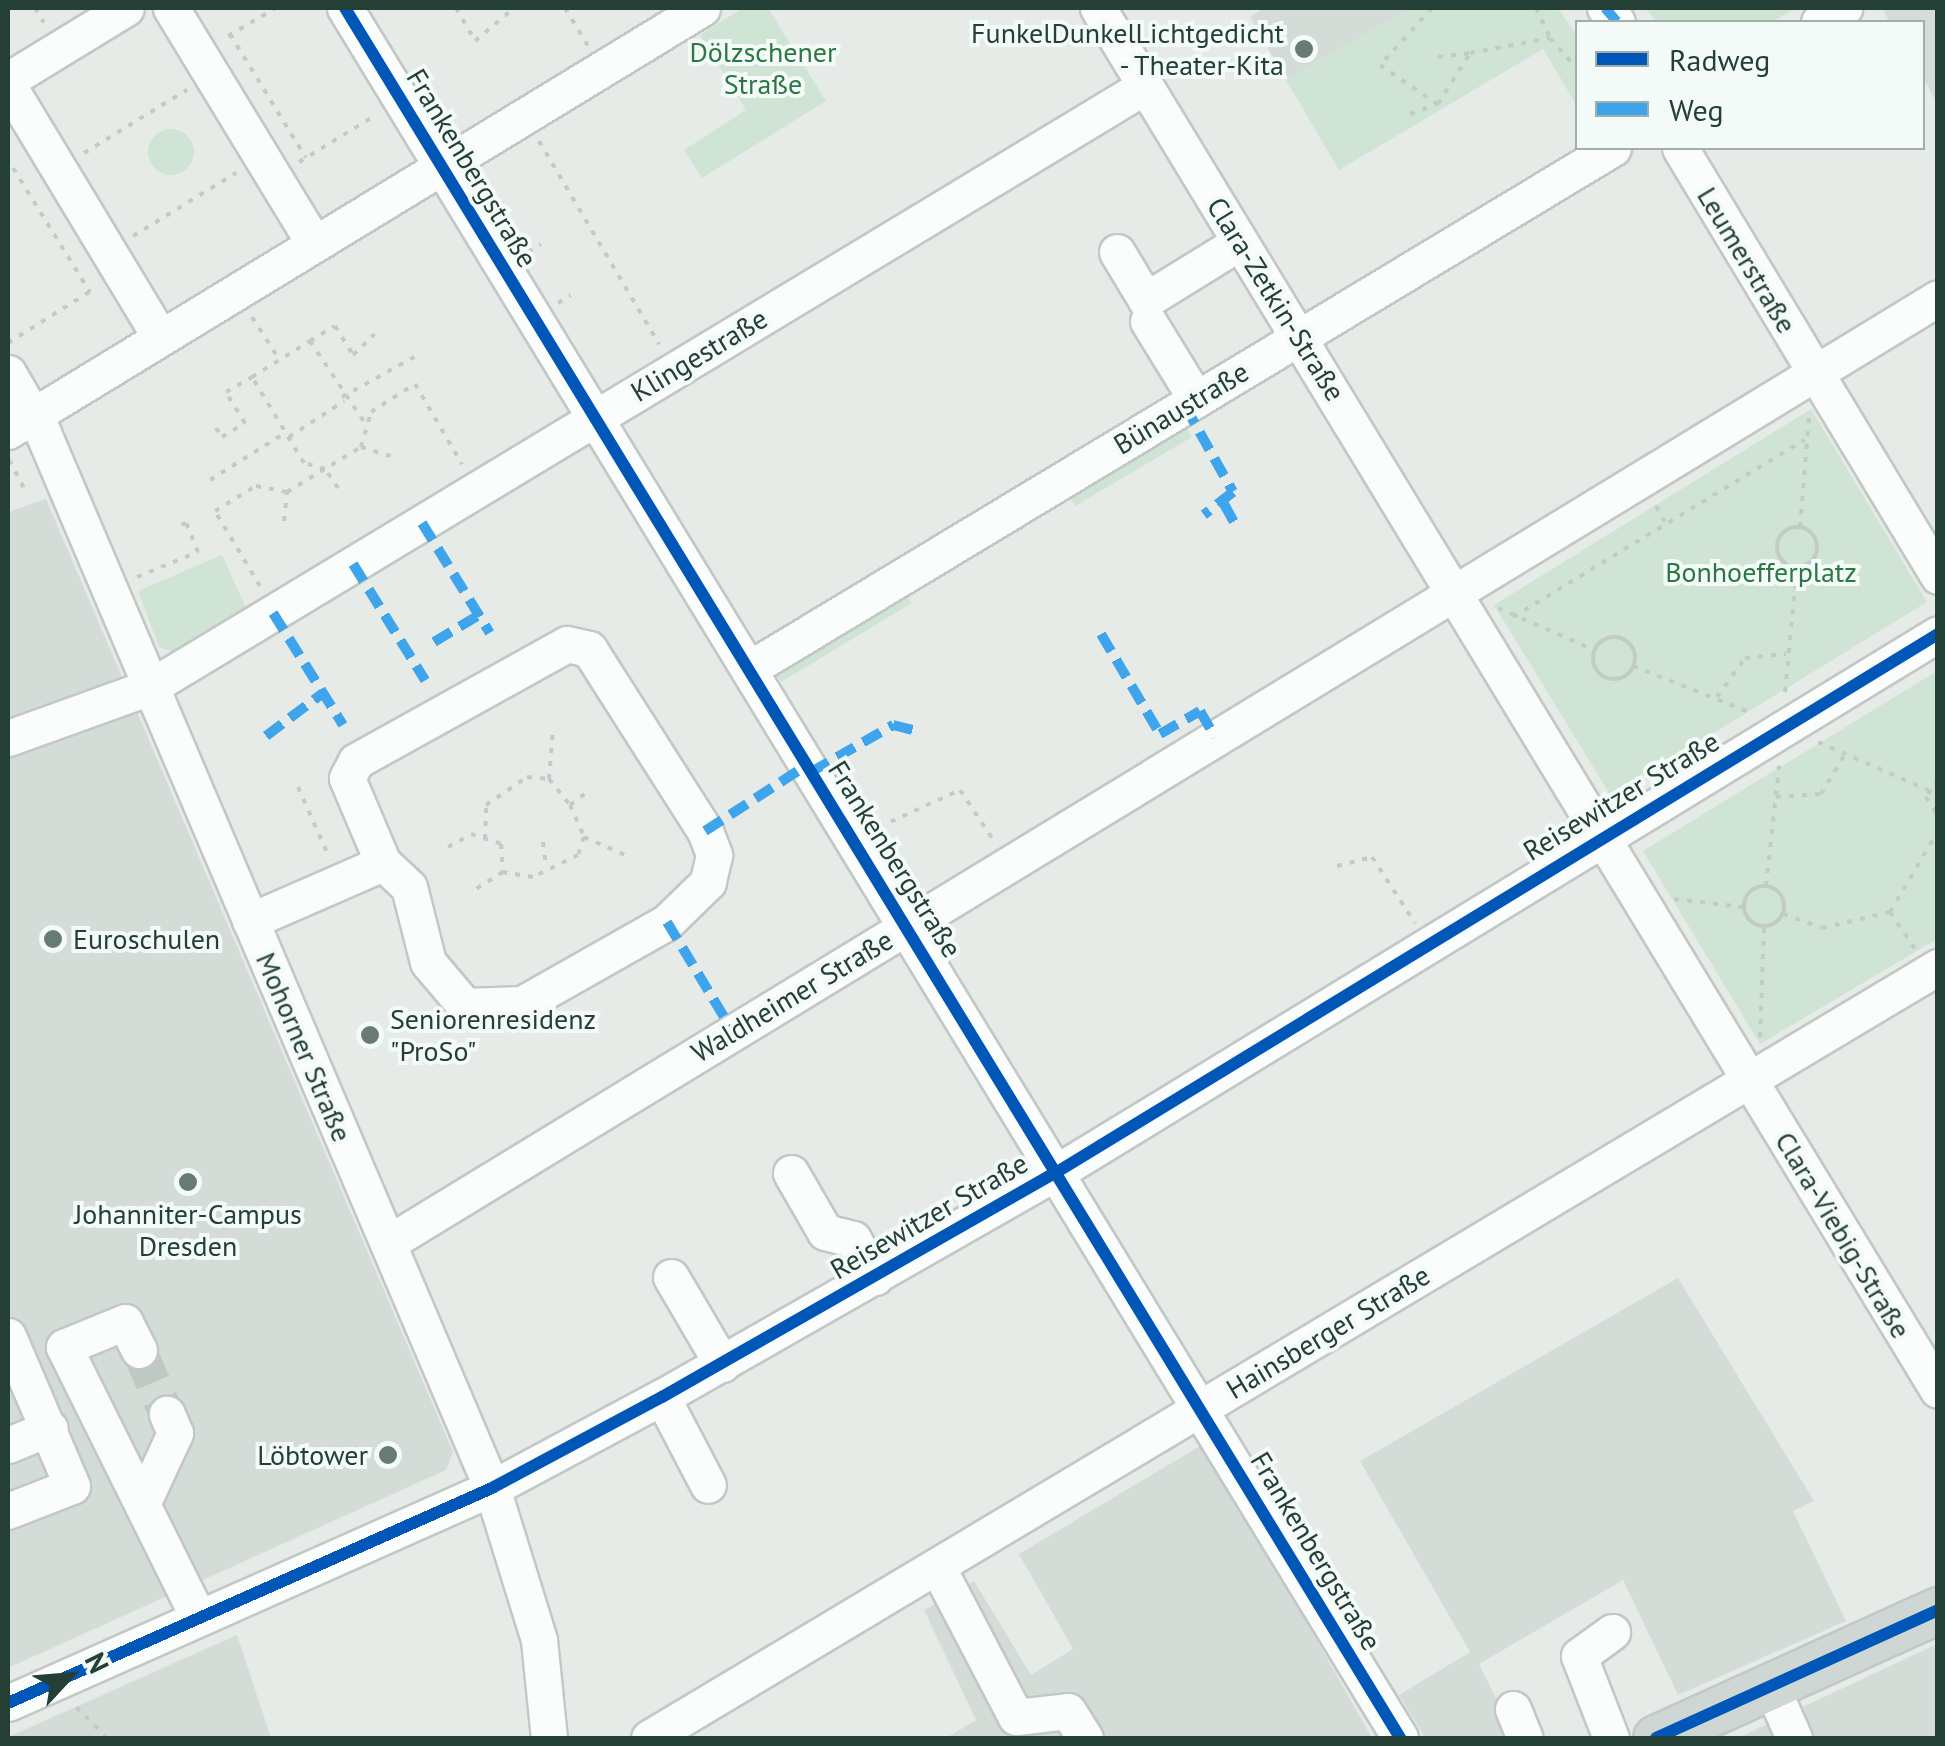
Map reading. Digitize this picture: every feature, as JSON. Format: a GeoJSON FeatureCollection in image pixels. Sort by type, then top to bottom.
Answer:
{"type":"FeatureCollection","features":[{"type":"Feature","properties":{"kind":"main road"},"geometry":{"type":"LineString","coordinates":[[1656,1738],[1938,1610]]}},
{"type":"Feature","properties":{"kind":"street"},"geometry":{"type":"LineString","coordinates":[[126,8],[8,82],[160,337]]}},
{"type":"Feature","properties":{"kind":"street"},"geometry":{"type":"LineString","coordinates":[[170,8],[314,243]]}},
{"type":"Feature","properties":{"kind":"street","name":"Frankenbergstraße"},"geometry":{"type":"LineString","coordinates":[[345,8],[1400,1738]]}},
{"type":"Feature","properties":{"kind":"street"},"geometry":{"type":"LineString","coordinates":[[20,422],[701,8]]}},
{"type":"Feature","properties":{"kind":"street","name":"Clara-Zetkin-Straße"},"geometry":{"type":"LineString","coordinates":[[1098,8],[1453,591]]}},
{"type":"Feature","properties":{"kind":"street","name":"Klingestraße"},"geometry":{"type":"LineString","coordinates":[[8,738],[150,687],[1145,86]]}},
{"type":"Feature","properties":{"kind":"street","name":"Bünaustraße"},"geometry":{"type":"LineString","coordinates":[[749,669],[1610,150]]}},
{"type":"Feature","properties":{"kind":"street","name":"Leumerstraße"},"geometry":{"type":"LineString","coordinates":[[1681,150],[1814,372]]}},
{"type":"Feature","properties":{"kind":"street"},"geometry":{"type":"LineString","coordinates":[[1117,252],[1146,300],[1240,242]]}},
{"type":"Feature","properties":{"kind":"street"},"geometry":{"type":"LineString","coordinates":[[1933,970],[1749,1080],[1453,591],[1938,298]]}},
{"type":"Feature","properties":{"kind":"street"},"geometry":{"type":"LineString","coordinates":[[1148,321],[1196,400]]}},
{"type":"Feature","properties":{"kind":"street"},"geometry":{"type":"LineString","coordinates":[[1814,372],[1938,576]]}},
{"type":"Feature","properties":{"kind":"street","name":"Mohorner Straße"},"geometry":{"type":"LineString","coordinates":[[8,373],[20,422],[108,589],[492,1488],[539,1640],[549,1738]]}},
{"type":"Feature","properties":{"kind":"street","name":"Waldheimer Straße"},"geometry":{"type":"LineString","coordinates":[[388,1243],[1453,591]]}},
{"type":"Feature","properties":{"kind":"street","name":"Reisewitzer Straße"},"geometry":{"type":"LineString","coordinates":[[8,1703],[492,1488],[722,1364],[1057,1172],[1938,634]]}},
{"type":"Feature","properties":{"kind":"street"},"geometry":{"type":"LineString","coordinates":[[568,644],[589,648],[714,855],[696,900],[666,922],[494,1012],[465,1006],[428,962],[410,887],[383,863],[379,837],[347,794],[356,761],[568,644]]}},
{"type":"Feature","properties":{"kind":"street"},"geometry":{"type":"LineString","coordinates":[[250,921],[383,863]]}},
{"type":"Feature","properties":{"kind":"street","name":"Clara-Viebig-Straße"},"geometry":{"type":"LineString","coordinates":[[1749,1080],[1938,1390]]}},
{"type":"Feature","properties":{"kind":"street","name":"Hainsberger Straße"},"geometry":{"type":"LineString","coordinates":[[649,1738],[1749,1080]]}},
{"type":"Feature","properties":{"kind":"street"},"geometry":{"type":"LineString","coordinates":[[791,1173],[826,1232],[853,1239],[875,1277]]}},
{"type":"Feature","properties":{"kind":"street"},"geometry":{"type":"LineString","coordinates":[[671,1277],[722,1364]]}},
{"type":"Feature","properties":{"kind":"street"},"geometry":{"type":"LineString","coordinates":[[138,1350],[125,1322],[64,1347],[119,1467],[144,1500],[198,1618]]}},
{"type":"Feature","properties":{"kind":"street"},"geometry":{"type":"LineString","coordinates":[[8,1336],[17,1383],[50,1428],[72,1486]]}},
{"type":"Feature","properties":{"kind":"street"},"geometry":{"type":"LineString","coordinates":[[662,1397],[708,1485]]}},
{"type":"Feature","properties":{"kind":"street"},"geometry":{"type":"LineString","coordinates":[[144,1500],[175,1433],[167,1414]]}},
{"type":"Feature","properties":{"kind":"street"},"geometry":{"type":"LineString","coordinates":[[8,1446],[50,1428]]}},
{"type":"Feature","properties":{"kind":"street"},"geometry":{"type":"LineString","coordinates":[[8,1511],[119,1467]]}},
{"type":"Feature","properties":{"kind":"street"},"geometry":{"type":"LineString","coordinates":[[937,1566],[1016,1728],[1068,1711],[1085,1738]]}},
{"type":"Feature","properties":{"kind":"street"},"geometry":{"type":"LineString","coordinates":[[1612,1632],[1578,1656],[1612,1738]]}},
{"type":"Feature","properties":{"kind":"street"},"geometry":{"type":"LineString","coordinates":[[1772,1688],[1794,1738]]}},
{"type":"Feature","properties":{"kind":"path"},"geometry":{"type":"LineString","coordinates":[[58,169],[205,64],[230,34],[276,8]]}},
{"type":"Feature","properties":{"kind":"path"},"geometry":{"type":"LineString","coordinates":[[456,8],[475,40],[514,8]]}},
{"type":"Feature","properties":{"kind":"path"},"geometry":{"type":"LineString","coordinates":[[565,8],[601,68]]}},
{"type":"Feature","properties":{"kind":"path"},"geometry":{"type":"LineString","coordinates":[[1432,8],[1380,64],[1438,104]]}},
{"type":"Feature","properties":{"kind":"path"},"geometry":{"type":"LineString","coordinates":[[1536,8],[1550,38],[1575,67]]}},
{"type":"Feature","properties":{"kind":"path"},"geometry":{"type":"LineString","coordinates":[[230,34],[306,158]]}},
{"type":"Feature","properties":{"kind":"path"},"geometry":{"type":"LineString","coordinates":[[1438,57],[1550,38]]}},
{"type":"Feature","properties":{"kind":"path"},"geometry":{"type":"LineString","coordinates":[[1410,114],[1438,104],[1470,53]]}},
{"type":"Feature","properties":{"kind":"path"},"geometry":{"type":"LineString","coordinates":[[8,343],[90,292],[115,262],[267,168],[306,158],[401,100]]}},
{"type":"Feature","properties":{"kind":"path"},"geometry":{"type":"LineString","coordinates":[[524,116],[632,306],[660,344]]}},
{"type":"Feature","properties":{"kind":"path"},"geometry":{"type":"LineString","coordinates":[[12,168],[90,292]]}},
{"type":"Feature","properties":{"kind":"path"},"geometry":{"type":"LineString","coordinates":[[256,323],[280,359]]}},
{"type":"Feature","properties":{"kind":"path"},"geometry":{"type":"LineString","coordinates":[[216,428],[222,437],[245,423],[226,392],[335,326],[353,355],[375,334]]}},
{"type":"Feature","properties":{"kind":"path"},"geometry":{"type":"LineString","coordinates":[[310,342],[343,399],[367,426]]}},
{"type":"Feature","properties":{"kind":"path"},"geometry":{"type":"LineString","coordinates":[[210,480],[416,356]]}},
{"type":"Feature","properties":{"kind":"path"},"geometry":{"type":"LineString","coordinates":[[1766,886],[1798,568],[1817,545],[1800,527],[1804,440],[1814,372]]}},
{"type":"Feature","properties":{"kind":"path"},"geometry":{"type":"LineString","coordinates":[[252,376],[304,463],[325,469],[338,488]]}},
{"type":"Feature","properties":{"kind":"path"},"geometry":{"type":"LineString","coordinates":[[276,611],[215,512],[256,486],[287,492],[361,447],[370,412],[416,384],[477,490]]}},
{"type":"Feature","properties":{"kind":"path"},"geometry":{"type":"LineString","coordinates":[[1513,617],[1804,440]]}},
{"type":"Feature","properties":{"kind":"path"},"geometry":{"type":"LineString","coordinates":[[361,447],[391,456]]}},
{"type":"Feature","properties":{"kind":"path"},"geometry":{"type":"LineString","coordinates":[[8,457],[25,490]]}},
{"type":"Feature","properties":{"kind":"path"},"geometry":{"type":"LineString","coordinates":[[284,521],[287,492]]}},
{"type":"Feature","properties":{"kind":"path"},"geometry":{"type":"LineString","coordinates":[[108,589],[198,552],[186,523],[179,526]]}},
{"type":"Feature","properties":{"kind":"path"},"geometry":{"type":"LineString","coordinates":[[1798,568],[1776,546],[1800,527]]}},
{"type":"Feature","properties":{"kind":"path"},"geometry":{"type":"LineString","coordinates":[[1453,591],[1594,650],[1606,678],[1633,666],[1718,697],[1928,790],[1938,816]]}},
{"type":"Feature","properties":{"kind":"path"},"geometry":{"type":"LineString","coordinates":[[1594,650],[1618,638],[1634,652],[1633,666]]}},
{"type":"Feature","properties":{"kind":"path"},"geometry":{"type":"LineString","coordinates":[[1718,697],[1745,658],[1787,654]]}},
{"type":"Feature","properties":{"kind":"path"},"geometry":{"type":"LineString","coordinates":[[549,779],[553,728]]}},
{"type":"Feature","properties":{"kind":"path"},"geometry":{"type":"LineString","coordinates":[[1776,797],[1821,794],[1845,754]]}},
{"type":"Feature","properties":{"kind":"path"},"geometry":{"type":"LineString","coordinates":[[474,890],[502,872],[533,878],[546,866],[578,855],[584,837],[570,804],[549,779],[527,776],[486,805],[485,838]]}},
{"type":"Feature","properties":{"kind":"path"},"geometry":{"type":"LineString","coordinates":[[1928,790],[1938,780]]}},
{"type":"Feature","properties":{"kind":"path"},"geometry":{"type":"LineString","coordinates":[[298,788],[330,862]]}},
{"type":"Feature","properties":{"kind":"path"},"geometry":{"type":"LineString","coordinates":[[570,804],[590,790]]}},
{"type":"Feature","properties":{"kind":"path"},"geometry":{"type":"LineString","coordinates":[[855,842],[960,790],[1007,864]]}},
{"type":"Feature","properties":{"kind":"path"},"geometry":{"type":"LineString","coordinates":[[1783,914],[1822,928],[1890,912],[1938,832]]}},
{"type":"Feature","properties":{"kind":"path"},"geometry":{"type":"LineString","coordinates":[[448,847],[470,834],[501,844],[502,872]]}},
{"type":"Feature","properties":{"kind":"path"},"geometry":{"type":"LineString","coordinates":[[584,837],[625,855]]}},
{"type":"Feature","properties":{"kind":"path"},"geometry":{"type":"LineString","coordinates":[[543,842],[546,866]]}},
{"type":"Feature","properties":{"kind":"path"},"geometry":{"type":"LineString","coordinates":[[1337,866],[1372,856],[1428,944]]}},
{"type":"Feature","properties":{"kind":"path"},"geometry":{"type":"LineString","coordinates":[[1743,907],[1752,890],[1766,886],[1781,895],[1783,914]]}},
{"type":"Feature","properties":{"kind":"path"},"geometry":{"type":"LineString","coordinates":[[1633,888],[1715,910],[1743,907],[1764,927],[1760,1044],[1749,1080]]}},
{"type":"Feature","properties":{"kind":"path"},"geometry":{"type":"LineString","coordinates":[[1890,912],[1933,970]]}},
{"type":"Feature","properties":{"kind":"path"},"geometry":{"type":"LineString","coordinates":[[1764,927],[1783,914]]}},
{"type":"Feature","properties":{"kind":"path"},"geometry":{"type":"LineString","coordinates":[[74,1704],[108,1738]]}},
{"type":"Feature","properties":{"kind":"shaded area","name":"FunkelDunkelLichtgedicht - Theater-Kita"},"geometry":{"type":"Polygon","coordinates":[[[1264,8],[1411,8],[1286,80],[1250,17],[1264,8]]]}},
{"type":"Feature","properties":{"kind":"shaded area"},"geometry":{"type":"Polygon","coordinates":[[[1938,8],[1938,103],[1925,81],[1925,20],[1889,20],[1883,10],[1938,8]]]}},
{"type":"Feature","properties":{"kind":"shaded area"},"geometry":{"type":"Polygon","coordinates":[[[46,499],[453,1452],[446,1470],[8,1668],[8,512],[46,499]]]}},
{"type":"Feature","properties":{"kind":"shaded area"},"geometry":{"type":"Polygon","coordinates":[[[1678,1278],[1814,1501],[1793,1511],[1846,1621],[1678,1695],[1623,1580],[1479,1664],[1515,1738],[1425,1738],[1399,1695],[1470,1652],[1360,1461],[1678,1278]]]}},
{"type":"Feature","properties":{"kind":"shaded area"},"geometry":{"type":"Polygon","coordinates":[[[1205,1443],[1372,1738],[946,1738],[976,1720],[924,1610],[974,1581],[1031,1675],[1073,1649],[1019,1554],[1205,1443]]]}},
{"type":"Feature","properties":{"kind":"shaded area"},"geometry":{"type":"Polygon","coordinates":[[[237,1635],[271,1738],[8,1738],[8,1737],[237,1635]]]}},
{"type":"Feature","properties":{"kind":"shaded area"},"geometry":{"type":"Polygon","coordinates":[[[1937,1644],[1937,1738],[1739,1738],[1794,1711],[1937,1644]]]}},
{"type":"Feature","properties":{"kind":"green space","name":"Dölzschener Straße"},"geometry":{"type":"Polygon","coordinates":[[[743,8],[768,8],[826,101],[702,178],[684,150],[746,110],[700,35],[743,8]]]}},
{"type":"Feature","properties":{"kind":"green space"},"geometry":{"type":"Polygon","coordinates":[[[1411,8],[1558,8],[1575,33],[1575,103],[1543,49],[1339,170],[1286,80],[1411,8]]]}},
{"type":"Feature","properties":{"kind":"green space"},"geometry":{"type":"Polygon","coordinates":[[[1645,8],[1796,8],[1775,20],[1655,20],[1645,8]]]}},
{"type":"Feature","properties":{"kind":"green space"},"geometry":{"type":"Polygon","coordinates":[[[171,129],[187,136],[194,152],[187,168],[171,175],[155,168],[148,152],[155,136],[171,129]]]}},
{"type":"Feature","properties":{"kind":"green space","name":"Bonhoefferplatz"},"geometry":{"type":"Polygon","coordinates":[[[1811,409],[1927,602],[1611,796],[1494,605],[1811,409]]]}},
{"type":"Feature","properties":{"kind":"green space"},"geometry":{"type":"Polygon","coordinates":[[[1185,425],[1192,437],[1075,506],[1068,494],[1185,425]]]}},
{"type":"Feature","properties":{"kind":"green space"},"geometry":{"type":"Polygon","coordinates":[[[222,555],[246,608],[173,652],[159,647],[138,591],[222,555]]]}},
{"type":"Feature","properties":{"kind":"green space"},"geometry":{"type":"Polygon","coordinates":[[[905,593],[912,603],[781,682],[775,672],[905,593]]]}},
{"type":"Feature","properties":{"kind":"green space"},"geometry":{"type":"Polygon","coordinates":[[[1937,671],[1937,939],[1760,1044],[1643,851],[1937,671]]]}},
{"type":"Feature","properties":{"kind":"tunnel"},"geometry":{"type":"LineString","coordinates":[[139,1350],[167,1414]]}},
{"type":"Feature","properties":{"kind":"marked path"},"geometry":{"type":"LineString","coordinates":[[1605,8],[1615,20]]}},
{"type":"Feature","properties":{"kind":"marked path"},"geometry":{"type":"LineString","coordinates":[[1185,406],[1233,492],[1204,515]]}},
{"type":"Feature","properties":{"kind":"marked path"},"geometry":{"type":"LineString","coordinates":[[1224,504],[1235,524]]}},
{"type":"Feature","properties":{"kind":"marked path"},"geometry":{"type":"LineString","coordinates":[[422,523],[490,633]]}},
{"type":"Feature","properties":{"kind":"marked path"},"geometry":{"type":"LineString","coordinates":[[353,564],[425,680]]}},
{"type":"Feature","properties":{"kind":"marked path"},"geometry":{"type":"LineString","coordinates":[[273,613],[343,725]]}},
{"type":"Feature","properties":{"kind":"marked path"},"geometry":{"type":"LineString","coordinates":[[434,642],[479,615]]}},
{"type":"Feature","properties":{"kind":"marked path"},"geometry":{"type":"LineString","coordinates":[[1101,634],[1160,734],[1200,711],[1215,737]]}},
{"type":"Feature","properties":{"kind":"marked path"},"geometry":{"type":"LineString","coordinates":[[266,736],[323,693]]}},
{"type":"Feature","properties":{"kind":"marked path"},"geometry":{"type":"LineString","coordinates":[[811,772],[893,725],[917,731]]}},
{"type":"Feature","properties":{"kind":"marked path"},"geometry":{"type":"LineString","coordinates":[[705,831],[807,765]]}},
{"type":"Feature","properties":{"kind":"marked path"},"geometry":{"type":"LineString","coordinates":[[667,922],[733,1032]]}},
{"type":"Feature","properties":{"kind":"cycle path"},"geometry":{"type":"LineString","coordinates":[[345,8],[1400,1738]]}},
{"type":"Feature","properties":{"kind":"cycle path"},"geometry":{"type":"LineString","coordinates":[[8,1703],[492,1488],[662,1397],[1057,1172],[1938,634]]}},
{"type":"Feature","properties":{"kind":"cycle path"},"geometry":{"type":"LineString","coordinates":[[1656,1738],[1938,1610]]}},
{"type":"Feature","properties":{"kind":"place","name":"FunkelDunkelLichtgedicht - Theater-Kita"},"geometry":{"type":"Point","coordinates":[1304,49]}},
{"type":"Feature","properties":{"kind":"place","name":"Euroschulen"},"geometry":{"type":"Point","coordinates":[53,939]}},
{"type":"Feature","properties":{"kind":"place","name":"Seniorenresidenz \"ProSo\""},"geometry":{"type":"Point","coordinates":[370,1035]}},
{"type":"Feature","properties":{"kind":"place","name":"Johanniter-Campus Dresden"},"geometry":{"type":"Point","coordinates":[188,1182]}},
{"type":"Feature","properties":{"kind":"place","name":"Löbtower"},"geometry":{"type":"Point","coordinates":[388,1455]}}]}
